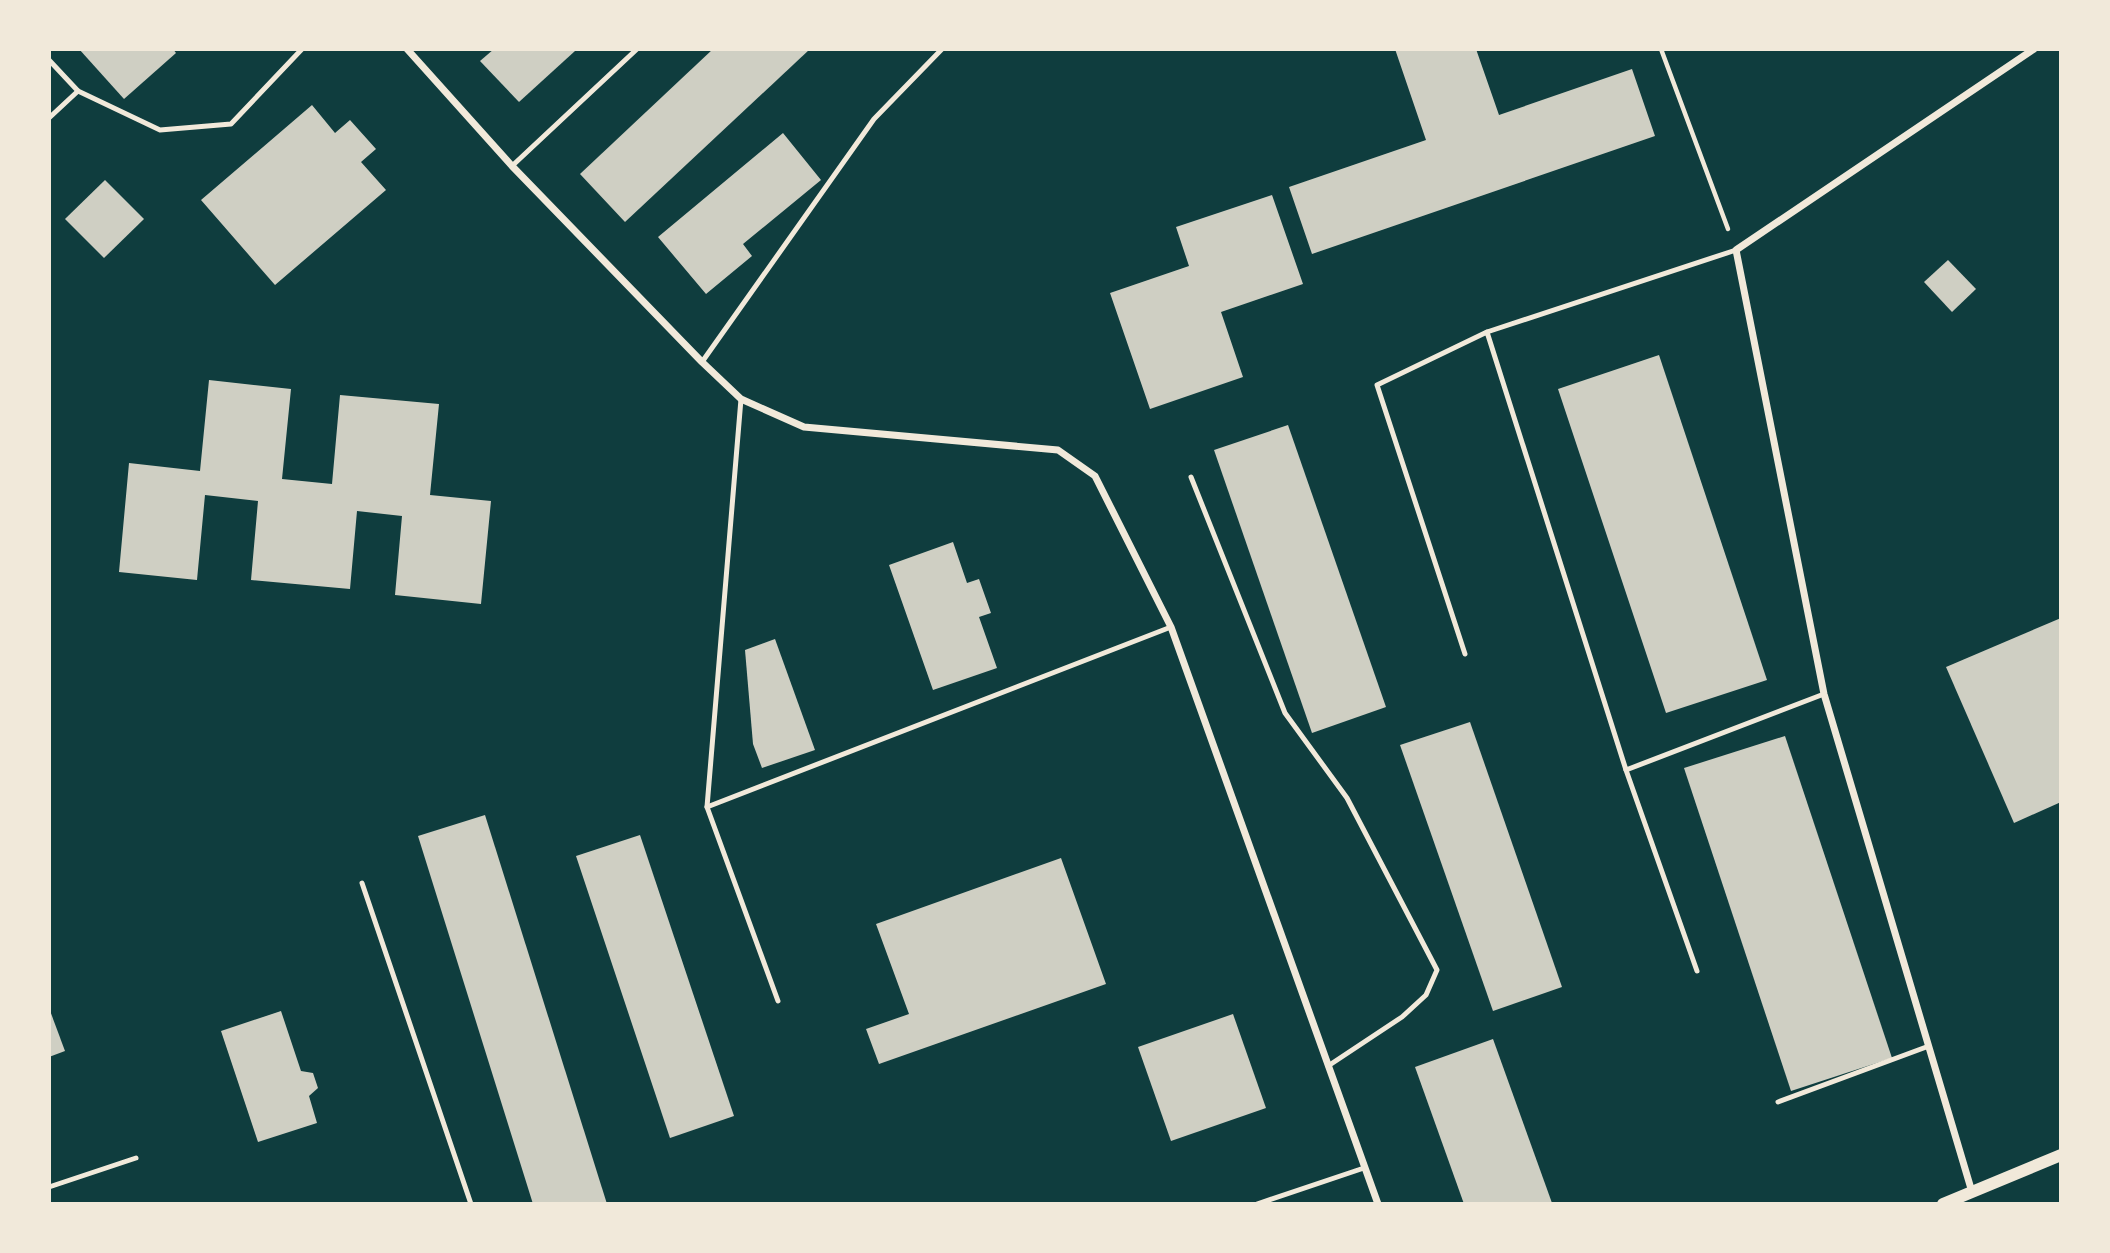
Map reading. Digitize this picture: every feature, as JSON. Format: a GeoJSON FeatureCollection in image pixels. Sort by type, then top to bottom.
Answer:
{"type":"FeatureCollection","features":[{"type":"Feature","properties":{"kind":"street"},"geometry":{"type":"LineString","coordinates":[[407,49],[512,166],[741,399],[804,427],[1058,450],[1095,476],[1171,627],[1378,1204]]}},
{"type":"Feature","properties":{"kind":"street"},"geometry":{"type":"LineString","coordinates":[[1972,1193],[1824,694],[1736,250],[2034,49]]}},
{"type":"Feature","properties":{"kind":"street"},"geometry":{"type":"LineString","coordinates":[[1943,1204],[2061,1155]]}},
{"type":"Feature","properties":{"kind":"lane"},"geometry":{"type":"LineString","coordinates":[[49,60],[78,91],[160,130],[230,124],[302,49]]}},
{"type":"Feature","properties":{"kind":"lane"},"geometry":{"type":"LineString","coordinates":[[512,166],[637,49]]}},
{"type":"Feature","properties":{"kind":"lane"},"geometry":{"type":"LineString","coordinates":[[702,362],[874,119],[942,49]]}},
{"type":"Feature","properties":{"kind":"lane"},"geometry":{"type":"LineString","coordinates":[[49,118],[78,91]]}},
{"type":"Feature","properties":{"kind":"lane"},"geometry":{"type":"LineString","coordinates":[[1465,654],[1377,385],[1487,332],[1736,250]]}},
{"type":"Feature","properties":{"kind":"lane"},"geometry":{"type":"LineString","coordinates":[[1487,332],[1626,770],[1697,971]]}},
{"type":"Feature","properties":{"kind":"lane"},"geometry":{"type":"LineString","coordinates":[[741,399],[706,807],[778,1001]]}},
{"type":"Feature","properties":{"kind":"lane"},"geometry":{"type":"LineString","coordinates":[[1191,477],[1285,713],[1347,797],[1437,970],[1426,995],[1402,1017],[1328,1066]]}},
{"type":"Feature","properties":{"kind":"lane"},"geometry":{"type":"LineString","coordinates":[[706,807],[1171,627]]}},
{"type":"Feature","properties":{"kind":"lane"},"geometry":{"type":"LineString","coordinates":[[1626,770],[1824,694]]}},
{"type":"Feature","properties":{"kind":"lane"},"geometry":{"type":"LineString","coordinates":[[362,883],[471,1204]]}},
{"type":"Feature","properties":{"kind":"lane"},"geometry":{"type":"LineString","coordinates":[[1779,1102],[1929,1046]]}},
{"type":"Feature","properties":{"kind":"lane"},"geometry":{"type":"LineString","coordinates":[[49,1187],[136,1158]]}},
{"type":"Feature","properties":{"kind":"lane"},"geometry":{"type":"LineString","coordinates":[[1257,1204],[1364,1168]]}},
{"type":"Feature","properties":{"kind":"path"},"geometry":{"type":"LineString","coordinates":[[1661,49],[1736,250]]}},
{"type":"Feature","properties":{"kind":"building"},"geometry":{"type":"Polygon","coordinates":[[[79,49],[173,49],[176,53],[124,99],[79,49]]]}},
{"type":"Feature","properties":{"kind":"building"},"geometry":{"type":"Polygon","coordinates":[[[494,49],[575,51],[519,102],[480,61],[494,49]]]}},
{"type":"Feature","properties":{"kind":"building"},"geometry":{"type":"Polygon","coordinates":[[[713,49],[810,49],[625,222],[580,174],[713,49]]]}},
{"type":"Feature","properties":{"kind":"building"},"geometry":{"type":"Polygon","coordinates":[[[1395,49],[1476,49],[1499,115],[1632,69],[1655,136],[1312,254],[1289,187],[1426,140],[1395,49]]]}},
{"type":"Feature","properties":{"kind":"building"},"geometry":{"type":"Polygon","coordinates":[[[312,105],[335,133],[350,120],[376,149],[361,162],[386,190],[275,285],[201,200],[312,105]]]}},
{"type":"Feature","properties":{"kind":"building"},"geometry":{"type":"Polygon","coordinates":[[[783,133],[821,180],[743,244],[752,256],[706,294],[658,237],[783,133]]]}},
{"type":"Feature","properties":{"kind":"building"},"geometry":{"type":"Polygon","coordinates":[[[105,180],[144,219],[104,258],[65,219],[105,180]]]}},
{"type":"Feature","properties":{"kind":"building"},"geometry":{"type":"Polygon","coordinates":[[[1272,195],[1303,284],[1221,312],[1243,377],[1150,409],[1110,293],[1189,266],[1176,227],[1272,195]]]}},
{"type":"Feature","properties":{"kind":"building"},"geometry":{"type":"Polygon","coordinates":[[[1948,260],[1976,289],[1952,312],[1924,282],[1948,260]]]}},
{"type":"Feature","properties":{"kind":"building"},"geometry":{"type":"Polygon","coordinates":[[[1659,355],[1767,680],[1666,713],[1558,389],[1659,355]]]}},
{"type":"Feature","properties":{"kind":"building"},"geometry":{"type":"Polygon","coordinates":[[[209,380],[291,389],[282,479],[332,484],[340,395],[439,404],[430,495],[491,501],[481,604],[395,595],[402,516],[357,511],[350,589],[251,580],[258,501],[205,495],[197,580],[119,572],[129,463],[200,471],[209,380]]]}},
{"type":"Feature","properties":{"kind":"building"},"geometry":{"type":"Polygon","coordinates":[[[1288,425],[1386,707],[1312,733],[1214,450],[1288,425]]]}},
{"type":"Feature","properties":{"kind":"building"},"geometry":{"type":"Polygon","coordinates":[[[953,542],[967,583],[979,579],[991,613],[979,617],[997,668],[933,690],[889,565],[953,542]]]}},
{"type":"Feature","properties":{"kind":"building"},"geometry":{"type":"Polygon","coordinates":[[[2061,618],[2061,802],[2014,823],[1946,667],[2061,618]]]}},
{"type":"Feature","properties":{"kind":"building"},"geometry":{"type":"Polygon","coordinates":[[[775,639],[815,750],[762,768],[753,744],[745,650],[775,639]]]}},
{"type":"Feature","properties":{"kind":"building"},"geometry":{"type":"Polygon","coordinates":[[[1470,722],[1562,987],[1493,1011],[1400,745],[1470,722]]]}},
{"type":"Feature","properties":{"kind":"building"},"geometry":{"type":"Polygon","coordinates":[[[1785,736],[1892,1058],[1791,1091],[1684,768],[1785,736]]]}},
{"type":"Feature","properties":{"kind":"building"},"geometry":{"type":"Polygon","coordinates":[[[485,815],[607,1204],[533,1204],[418,836],[485,815]]]}},
{"type":"Feature","properties":{"kind":"building"},"geometry":{"type":"Polygon","coordinates":[[[640,835],[734,1116],[670,1138],[576,856],[640,835]]]}},
{"type":"Feature","properties":{"kind":"building"},"geometry":{"type":"Polygon","coordinates":[[[1061,858],[1106,984],[879,1064],[866,1029],[909,1014],[876,924],[1061,858]]]}},
{"type":"Feature","properties":{"kind":"building"},"geometry":{"type":"Polygon","coordinates":[[[49,1008],[65,1051],[49,1057],[49,1008]]]}},
{"type":"Feature","properties":{"kind":"building"},"geometry":{"type":"Polygon","coordinates":[[[281,1011],[301,1071],[313,1073],[318,1088],[309,1096],[317,1123],[258,1142],[221,1031],[281,1011]]]}},
{"type":"Feature","properties":{"kind":"building"},"geometry":{"type":"Polygon","coordinates":[[[1233,1014],[1266,1108],[1171,1141],[1138,1047],[1233,1014]]]}},
{"type":"Feature","properties":{"kind":"building"},"geometry":{"type":"Polygon","coordinates":[[[1493,1039],[1552,1203],[1550,1204],[1464,1204],[1415,1067],[1493,1039]]]}}]}
